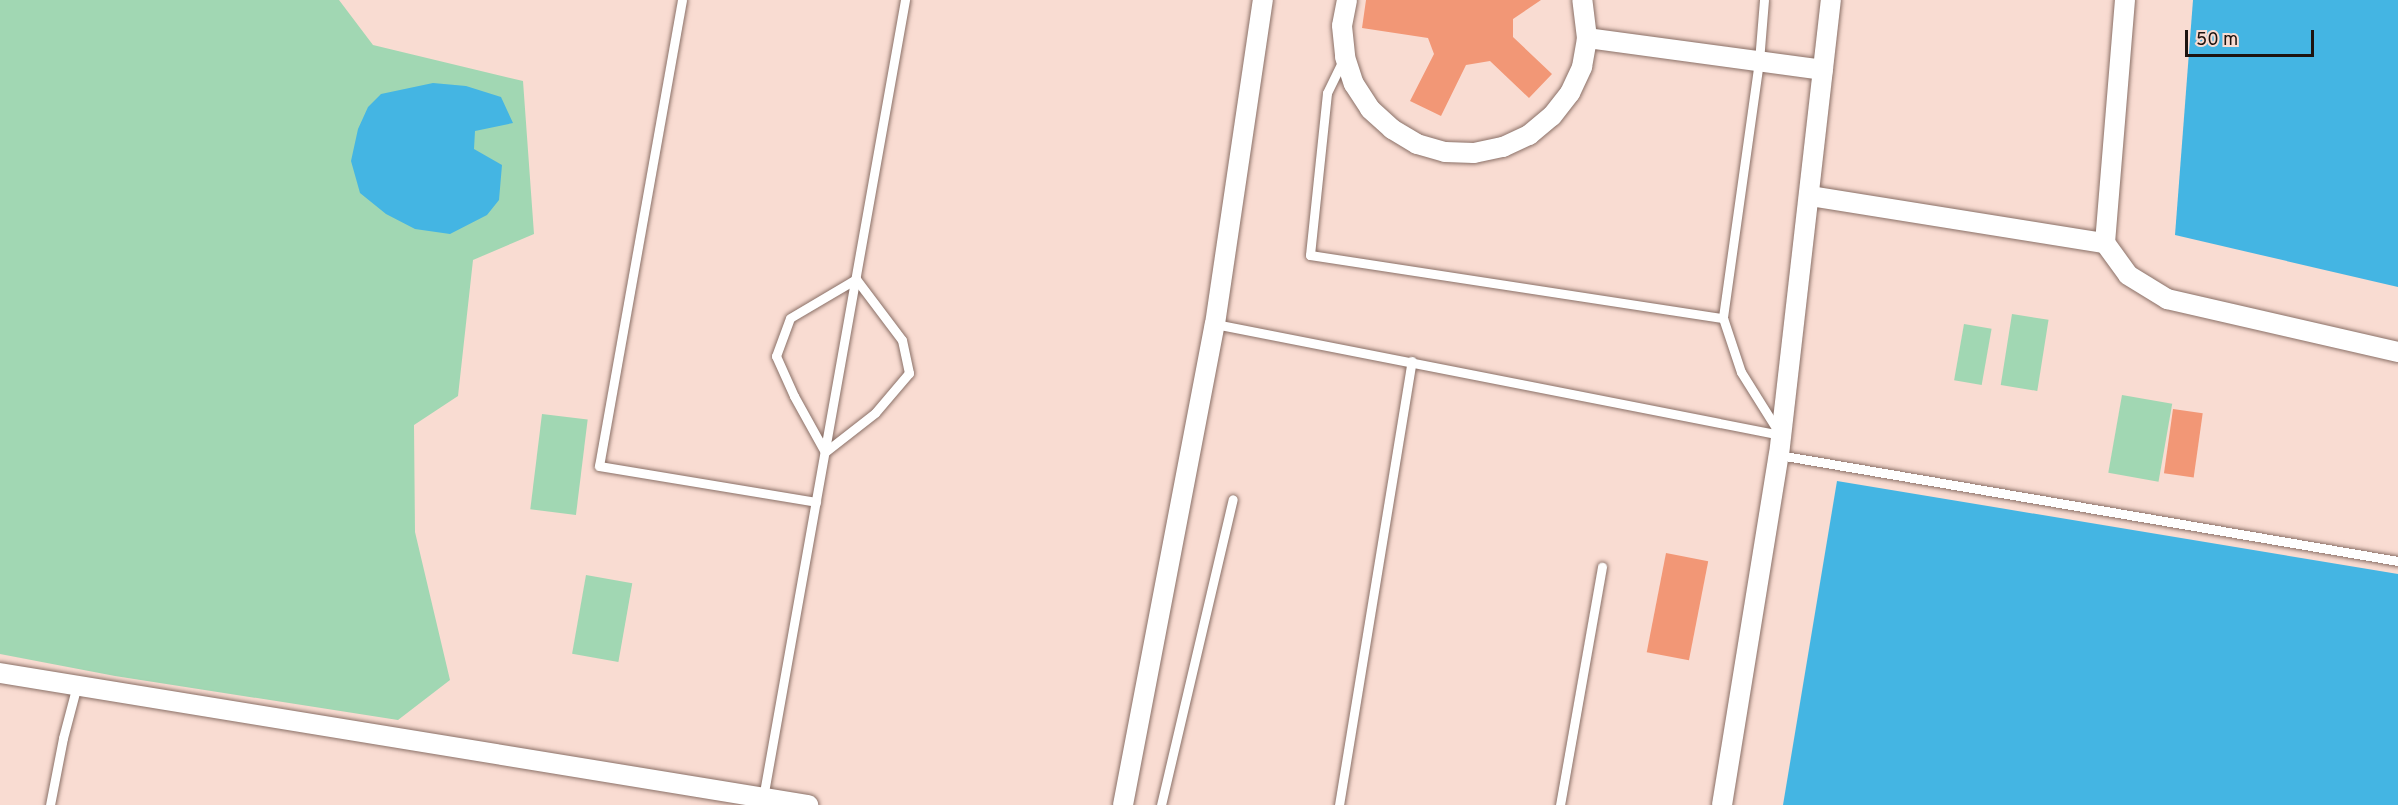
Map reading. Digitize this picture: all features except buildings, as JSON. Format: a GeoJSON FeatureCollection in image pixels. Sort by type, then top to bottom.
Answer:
{"type":"FeatureCollection","features":[{"type":"Feature","properties":{"kind":"street"},"geometry":{"type":"LineString","coordinates":[[1123,805],[1215,324],[1263,0]]}},
{"type":"Feature","properties":{"kind":"street"},"geometry":{"type":"LineString","coordinates":[[1347,0],[1342,26],[1345,57],[1360,93],[1370,109],[1392,129],[1426,146],[1445,152],[1474,153],[1503,147],[1529,135],[1552,116],[1574,85],[1582,67],[1587,38],[1582,0]]}},
{"type":"Feature","properties":{"kind":"street"},"geometry":{"type":"LineString","coordinates":[[1722,805],[1780,445],[1831,0]]}},
{"type":"Feature","properties":{"kind":"street"},"geometry":{"type":"LineString","coordinates":[[2125,0],[2105,243],[2128,275],[2167,299],[2398,352]]}},
{"type":"Feature","properties":{"kind":"street"},"geometry":{"type":"LineString","coordinates":[[1587,38],[1823,70]]}},
{"type":"Feature","properties":{"kind":"street"},"geometry":{"type":"LineString","coordinates":[[1810,196],[2105,243]]}},
{"type":"Feature","properties":{"kind":"street"},"geometry":{"type":"LineString","coordinates":[[0,673],[761,801],[808,805]]}},
{"type":"Feature","properties":{"kind":"lane"},"geometry":{"type":"LineString","coordinates":[[682,0],[599,466],[816,502]]}},
{"type":"Feature","properties":{"kind":"lane"},"geometry":{"type":"LineString","coordinates":[[761,801],[905,0]]}},
{"type":"Feature","properties":{"kind":"lane"},"geometry":{"type":"LineString","coordinates":[[1764,0],[1760,61],[1723,318],[1741,372],[1780,445]]}},
{"type":"Feature","properties":{"kind":"lane"},"geometry":{"type":"LineString","coordinates":[[1345,57],[1328,93],[1310,255],[1723,318]]}},
{"type":"Feature","properties":{"kind":"lane"},"geometry":{"type":"LineString","coordinates":[[825,452],[874,413],[909,373],[902,340],[856,279]]}},
{"type":"Feature","properties":{"kind":"lane"},"geometry":{"type":"LineString","coordinates":[[825,452],[794,396],[776,356],[790,318],[856,279]]}},
{"type":"Feature","properties":{"kind":"lane"},"geometry":{"type":"LineString","coordinates":[[1215,324],[1412,361],[1780,445],[2398,561]]}},
{"type":"Feature","properties":{"kind":"lane"},"geometry":{"type":"LineString","coordinates":[[1339,805],[1412,361]]}},
{"type":"Feature","properties":{"kind":"lane"},"geometry":{"type":"LineString","coordinates":[[1161,805],[1233,499]]}},
{"type":"Feature","properties":{"kind":"lane"},"geometry":{"type":"LineString","coordinates":[[1560,805],[1602,567]]}},
{"type":"Feature","properties":{"kind":"lane"},"geometry":{"type":"LineString","coordinates":[[50,805],[63,738],[77,685]]}},
{"type":"Feature","properties":{"kind":"green space"},"geometry":{"type":"Polygon","coordinates":[[[0,0],[339,0],[373,45],[523,81],[534,234],[473,260],[458,396],[414,425],[415,532],[450,680],[398,720],[115,676],[0,654],[0,0]]]}},
{"type":"Feature","properties":{"kind":"green space"},"geometry":{"type":"Polygon","coordinates":[[[2012,314],[2049,320],[2037,391],[2001,385],[2012,314]]]}},
{"type":"Feature","properties":{"kind":"green space"},"geometry":{"type":"Polygon","coordinates":[[[1964,324],[1992,329],[1982,385],[1954,380],[1964,324]]]}},
{"type":"Feature","properties":{"kind":"green space"},"geometry":{"type":"Polygon","coordinates":[[[2122,395],[2172,404],[2159,482],[2108,473],[2122,395]]]}},
{"type":"Feature","properties":{"kind":"green space"},"geometry":{"type":"Polygon","coordinates":[[[542,414],[588,420],[576,515],[530,509],[542,414]]]}},
{"type":"Feature","properties":{"kind":"green space"},"geometry":{"type":"Polygon","coordinates":[[[586,575],[632,583],[618,662],[572,654],[586,575]]]}},
{"type":"Feature","properties":{"kind":"water"},"geometry":{"type":"Polygon","coordinates":[[[2193,0],[2398,0],[2398,287],[2175,235],[2193,0]]]}},
{"type":"Feature","properties":{"kind":"water"},"geometry":{"type":"Polygon","coordinates":[[[433,83],[466,86],[501,97],[513,123],[475,131],[474,149],[502,165],[499,200],[487,215],[450,234],[415,229],[386,214],[360,193],[351,161],[358,129],[368,107],[381,94],[433,83]]]}},
{"type":"Feature","properties":{"kind":"water"},"geometry":{"type":"Polygon","coordinates":[[[1837,481],[2398,574],[2398,805],[1783,805],[1837,481]]]}}]}
